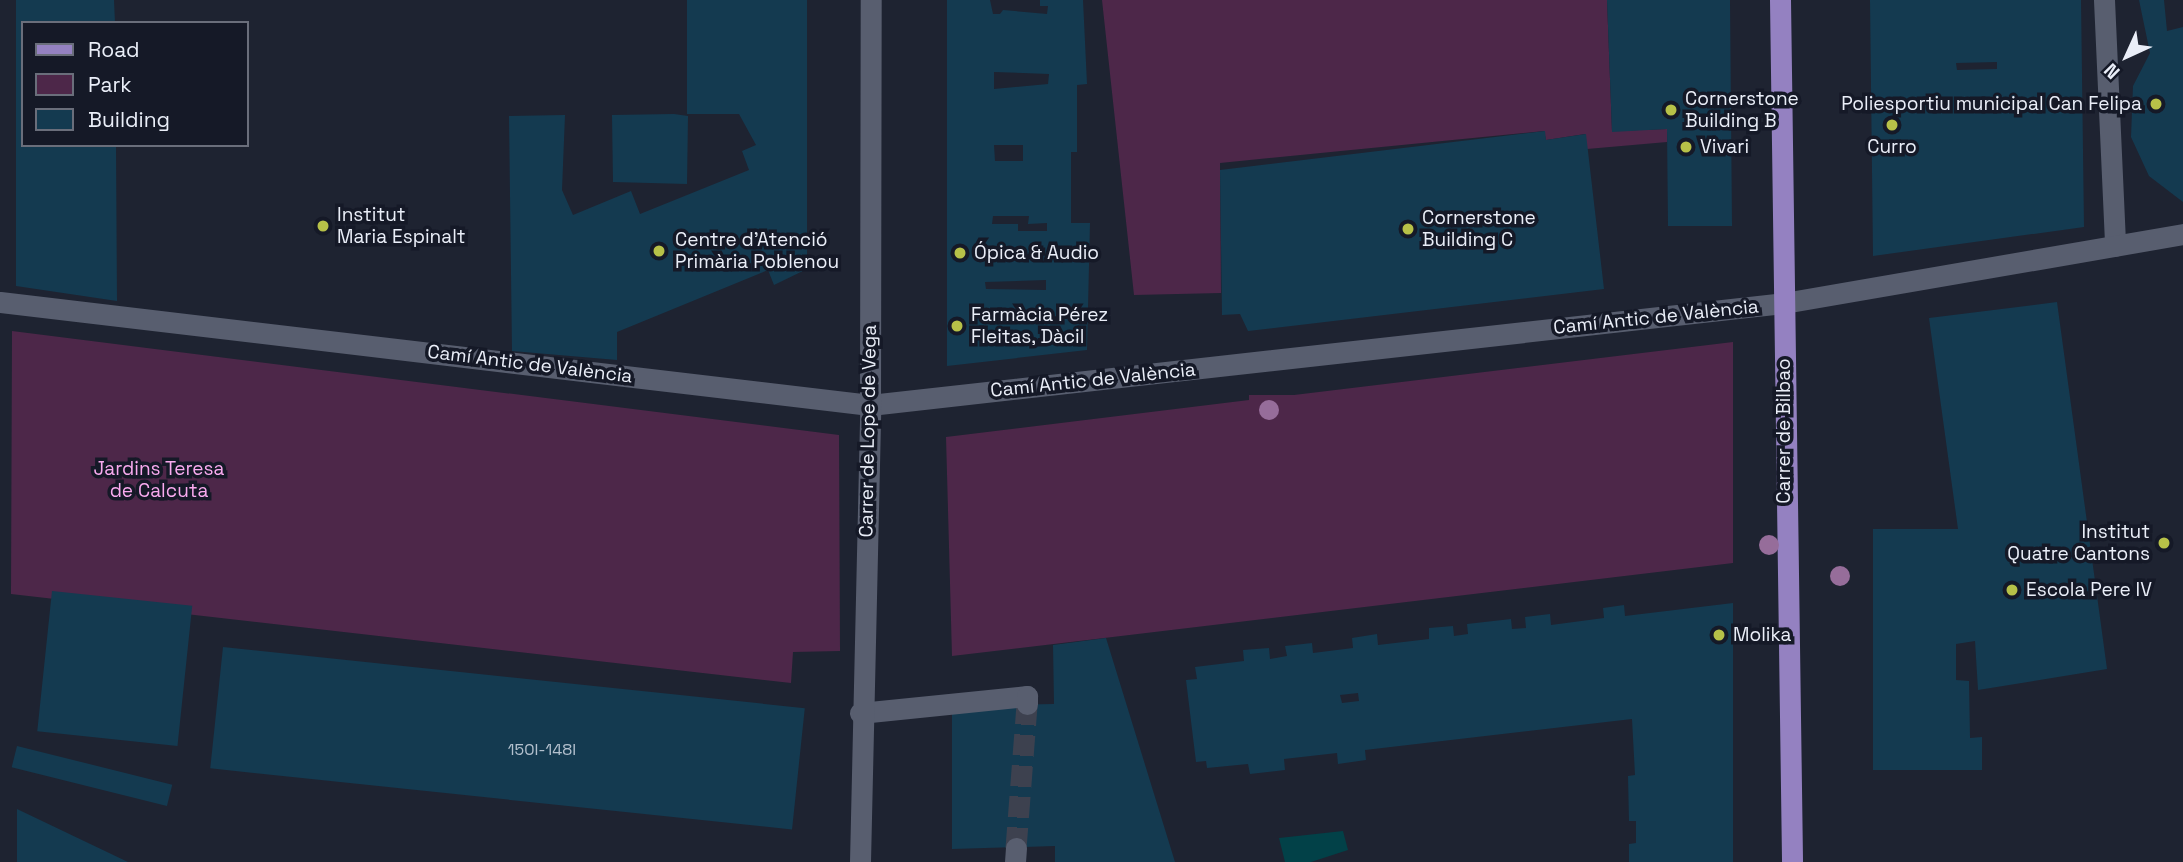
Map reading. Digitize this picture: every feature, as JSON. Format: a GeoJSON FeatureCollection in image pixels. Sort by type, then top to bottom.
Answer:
{"type":"FeatureCollection","features":[{"type":"Feature","properties":{"kind":"main road","name":"Carrer de Bilbao"},"geometry":{"type":"LineString","coordinates":[[1780,0],[1792,862]]}},
{"type":"Feature","properties":{"kind":"street","name":"Carrer de Lope de Vega"},"geometry":{"type":"LineString","coordinates":[[860,862],[860,712],[870,405],[871,0]]}},
{"type":"Feature","properties":{"kind":"street"},"geometry":{"type":"LineString","coordinates":[[2104,0],[2115,246]]}},
{"type":"Feature","properties":{"kind":"street","name":"Camí Antic de València"},"geometry":{"type":"LineString","coordinates":[[0,302],[870,405],[1784,303],[2183,234]]}},
{"type":"Feature","properties":{"kind":"street"},"geometry":{"type":"LineString","coordinates":[[860,712],[1027,696],[1027,704]]}},
{"type":"Feature","properties":{"kind":"green space"},"geometry":{"type":"Polygon","coordinates":[[[1102,0],[1607,0],[1612,131],[1667,129],[1667,142],[1587,149],[1585,134],[1546,140],[1544,131],[1220,163],[1221,293],[1134,295],[1102,0]]]}},
{"type":"Feature","properties":{"kind":"green space","name":"Jardins Teresa de Calcuta"},"geometry":{"type":"Polygon","coordinates":[[[12,331],[839,435],[840,651],[793,652],[791,683],[11,594],[12,331]]]}},
{"type":"Feature","properties":{"kind":"green space"},"geometry":{"type":"Polygon","coordinates":[[[1733,342],[1733,563],[952,656],[946,437],[1249,400],[1249,395],[1294,395],[1733,342]]]}},
{"type":"Feature","properties":{"kind":"shaded area"},"geometry":{"type":"Polygon","coordinates":[[[1343,831],[1348,850],[1311,862],[1285,862],[1279,838],[1343,831]]]}},
{"type":"Feature","properties":{"kind":"building"},"geometry":{"type":"Polygon","coordinates":[[[16,0],[114,0],[115,21],[21,21],[21,147],[116,147],[117,301],[16,286],[16,0]]]}},
{"type":"Feature","properties":{"kind":"building","name":"Centre d'Atenció Primària Poblenou"},"geometry":{"type":"Polygon","coordinates":[[[687,0],[807,0],[807,269],[774,285],[768,270],[617,332],[617,360],[512,351],[509,116],[565,115],[562,190],[573,215],[631,191],[640,214],[749,170],[742,151],[756,145],[739,114],[687,114],[687,0]]]}},
{"type":"Feature","properties":{"kind":"building"},"geometry":{"type":"Polygon","coordinates":[[[947,0],[990,0],[993,14],[1000,14],[1003,10],[1047,14],[1048,6],[1040,6],[1040,0],[1083,0],[1087,84],[1077,85],[1077,152],[1071,152],[1071,223],[1090,223],[1087,350],[947,366],[947,0]],[[994,72],[994,89],[1048,84],[1049,74],[994,72]],[[994,145],[995,161],[1023,161],[1023,145],[994,145]],[[993,216],[992,224],[1018,224],[1018,231],[1047,231],[1047,223],[1028,224],[1029,216],[993,216]],[[1046,280],[985,282],[986,289],[1046,290],[1046,280]]]}},
{"type":"Feature","properties":{"kind":"building","name":"Cornerstone Building B"},"geometry":{"type":"Polygon","coordinates":[[[1607,0],[1730,0],[1732,226],[1668,226],[1667,129],[1612,132],[1607,0]]]}},
{"type":"Feature","properties":{"kind":"building"},"geometry":{"type":"Polygon","coordinates":[[[1870,0],[2081,0],[2084,227],[1873,256],[1870,0]],[[1997,62],[1956,63],[1957,70],[1997,69],[1997,62]]]}},
{"type":"Feature","properties":{"kind":"building","name":"Poliesportiu municipal Can Felipa"},"geometry":{"type":"Polygon","coordinates":[[[2139,0],[2164,0],[2167,31],[2183,27],[2183,202],[2149,176],[2131,137],[2133,86],[2150,53],[2139,0]]]}},
{"type":"Feature","properties":{"kind":"building","name":"Centre d'Atenció Primària Poblenou"},"geometry":{"type":"Polygon","coordinates":[[[612,115],[688,116],[687,184],[613,182],[612,115]]]}},
{"type":"Feature","properties":{"kind":"building","name":"Cornerstone Building C"},"geometry":{"type":"Polygon","coordinates":[[[1545,131],[1546,140],[1586,134],[1604,289],[1248,331],[1240,314],[1222,315],[1220,170],[1545,131]]]}},
{"type":"Feature","properties":{"kind":"building"},"geometry":{"type":"Polygon","coordinates":[[[2057,302],[2107,669],[1978,690],[1975,641],[1956,644],[1956,680],[1969,681],[1970,738],[1982,737],[1982,770],[1873,770],[1873,529],[1958,529],[1929,318],[2057,302]]]}},
{"type":"Feature","properties":{"kind":"building"},"geometry":{"type":"Polygon","coordinates":[[[52,591],[192,606],[177,746],[37,731],[52,591]]]}},
{"type":"Feature","properties":{"kind":"building"},"geometry":{"type":"Polygon","coordinates":[[[1733,603],[1733,862],[1629,862],[1629,844],[1636,843],[1636,821],[1629,821],[1628,776],[1635,775],[1632,719],[1365,750],[1366,760],[1338,764],[1337,753],[1284,759],[1285,770],[1250,774],[1248,764],[1207,768],[1206,761],[1196,762],[1186,680],[1197,679],[1195,667],[1244,661],[1243,650],[1269,648],[1270,659],[1287,656],[1285,646],[1312,643],[1313,653],[1353,648],[1352,638],[1377,634],[1378,645],[1429,639],[1429,628],[1453,626],[1454,636],[1468,634],[1467,624],[1511,619],[1512,629],[1526,628],[1525,617],[1550,614],[1551,625],[1604,618],[1603,608],[1624,605],[1625,616],[1733,603]],[[1358,693],[1340,695],[1342,703],[1359,701],[1358,693]]]}},
{"type":"Feature","properties":{"kind":"building"},"geometry":{"type":"Polygon","coordinates":[[[1106,638],[1175,862],[1055,862],[1055,846],[952,849],[952,706],[1054,704],[1053,645],[1106,638]]]}},
{"type":"Feature","properties":{"kind":"building"},"geometry":{"type":"Polygon","coordinates":[[[223,647],[805,708],[792,829],[210,768],[223,647]]]}},
{"type":"Feature","properties":{"kind":"building"},"geometry":{"type":"Polygon","coordinates":[[[17,746],[172,785],[167,806],[12,767],[17,746]]]}},
{"type":"Feature","properties":{"kind":"building"},"geometry":{"type":"Polygon","coordinates":[[[17,809],[84,841],[128,862],[17,862],[17,809]]]}},
{"type":"Feature","properties":{"kind":"tunnel"},"geometry":{"type":"LineString","coordinates":[[1016,848],[1027,704]]}},
{"type":"Feature","properties":{"kind":"place","name":"Poliesportiu municipal Can Felipa"},"geometry":{"type":"Point","coordinates":[2156,104]}},
{"type":"Feature","properties":{"kind":"place","name":"Cornerstone Building B"},"geometry":{"type":"Point","coordinates":[1671,110]}},
{"type":"Feature","properties":{"kind":"place","name":"Curro"},"geometry":{"type":"Point","coordinates":[1892,125]}},
{"type":"Feature","properties":{"kind":"place","name":"Vivari"},"geometry":{"type":"Point","coordinates":[1686,147]}},
{"type":"Feature","properties":{"kind":"place","name":"Institut Maria Espinalt"},"geometry":{"type":"Point","coordinates":[323,226]}},
{"type":"Feature","properties":{"kind":"place","name":"Cornerstone Building C"},"geometry":{"type":"Point","coordinates":[1408,229]}},
{"type":"Feature","properties":{"kind":"place","name":"Centre d'Atenció Primària Poblenou"},"geometry":{"type":"Point","coordinates":[659,251]}},
{"type":"Feature","properties":{"kind":"place","name":"Ópica & Audio"},"geometry":{"type":"Point","coordinates":[960,253]}},
{"type":"Feature","properties":{"kind":"place","name":"Farmàcia Pérez Fleitas, Dàcil"},"geometry":{"type":"Point","coordinates":[957,326]}},
{"type":"Feature","properties":{"kind":"place","name":"Institut Quatre Cantons"},"geometry":{"type":"Point","coordinates":[2164,543]}},
{"type":"Feature","properties":{"kind":"place","name":"Escola Pere IV"},"geometry":{"type":"Point","coordinates":[2012,590]}},
{"type":"Feature","properties":{"kind":"place","name":"Molika"},"geometry":{"type":"Point","coordinates":[1719,635]}}]}
